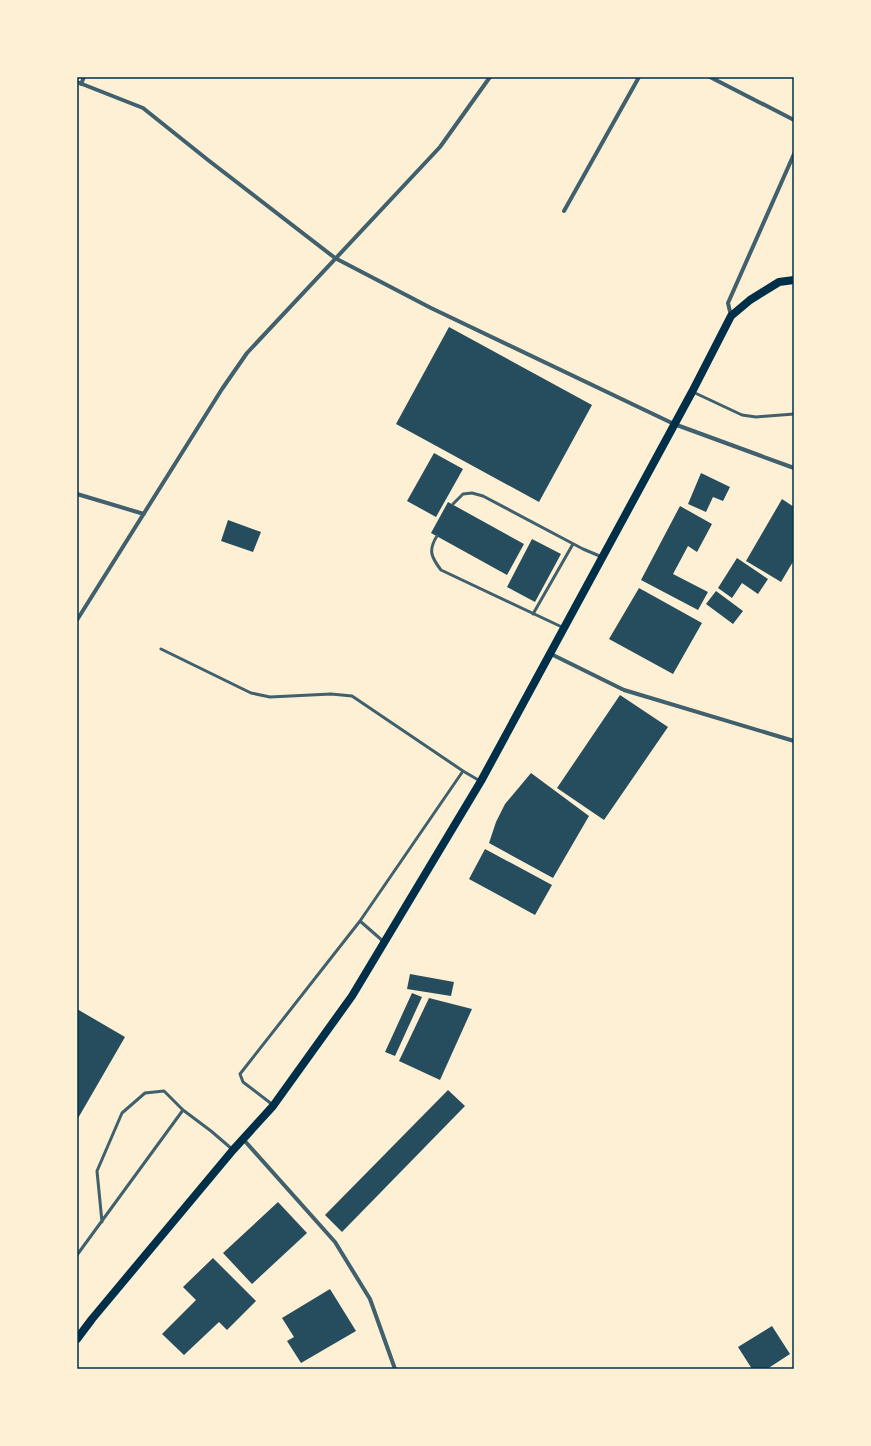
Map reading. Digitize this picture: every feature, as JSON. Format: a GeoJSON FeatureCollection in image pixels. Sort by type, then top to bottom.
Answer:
{"type":"FeatureCollection","features":[{"type":"Feature","properties":{"kind":"main road"},"geometry":{"type":"LineString","coordinates":[[77,1339],[233,1150],[273,1106],[352,996],[481,781],[692,392],[731,316],[750,300],[779,282],[794,280]]}},
{"type":"Feature","properties":{"kind":"street"},"geometry":{"type":"LineString","coordinates":[[84,77],[79,83],[143,108],[335,258],[431,308],[674,424],[794,468]]}},
{"type":"Feature","properties":{"kind":"street"},"geometry":{"type":"LineString","coordinates":[[77,620],[222,389],[247,353],[440,147],[490,77]]}},
{"type":"Feature","properties":{"kind":"street"},"geometry":{"type":"LineString","coordinates":[[564,210],[639,77]]}},
{"type":"Feature","properties":{"kind":"street"},"geometry":{"type":"LineString","coordinates":[[710,77],[794,120]]}},
{"type":"Feature","properties":{"kind":"street"},"geometry":{"type":"LineString","coordinates":[[731,316],[728,304],[794,154]]}},
{"type":"Feature","properties":{"kind":"street"},"geometry":{"type":"LineString","coordinates":[[77,494],[144,514]]}},
{"type":"Feature","properties":{"kind":"street"},"geometry":{"type":"LineString","coordinates":[[550,653],[624,690],[794,741]]}},
{"type":"Feature","properties":{"kind":"street"},"geometry":{"type":"LineString","coordinates":[[243,1140],[334,1242],[370,1299],[395,1369]]}},
{"type":"Feature","properties":{"kind":"lane"},"geometry":{"type":"LineString","coordinates":[[692,392],[742,415],[756,417],[794,414]]}},
{"type":"Feature","properties":{"kind":"lane"},"geometry":{"type":"LineString","coordinates":[[453,504],[463,494],[472,493],[483,496],[573,544],[602,557]]}},
{"type":"Feature","properties":{"kind":"lane"},"geometry":{"type":"LineString","coordinates":[[437,536],[432,543],[432,551],[433,559],[441,570],[564,629]]}},
{"type":"Feature","properties":{"kind":"lane"},"geometry":{"type":"LineString","coordinates":[[533,614],[573,544]]}},
{"type":"Feature","properties":{"kind":"lane"},"geometry":{"type":"LineString","coordinates":[[161,649],[251,694],[270,697],[331,694],[352,696],[462,771],[481,781]]}},
{"type":"Feature","properties":{"kind":"lane"},"geometry":{"type":"LineString","coordinates":[[273,1106],[243,1082],[240,1074],[360,921],[462,771]]}},
{"type":"Feature","properties":{"kind":"lane"},"geometry":{"type":"LineString","coordinates":[[360,921],[384,942]]}},
{"type":"Feature","properties":{"kind":"lane"},"geometry":{"type":"LineString","coordinates":[[102,1222],[98,1171],[122,1114],[145,1093],[164,1092],[183,1110],[233,1150]]}},
{"type":"Feature","properties":{"kind":"lane"},"geometry":{"type":"LineString","coordinates":[[77,1255],[183,1110]]}},
{"type":"Feature","properties":{"kind":"building"},"geometry":{"type":"Polygon","coordinates":[[[449,327],[592,405],[539,502],[396,424],[449,327]]]}},
{"type":"Feature","properties":{"kind":"building"},"geometry":{"type":"Polygon","coordinates":[[[434,453],[463,469],[436,517],[407,501],[434,453]]]}},
{"type":"Feature","properties":{"kind":"building"},"geometry":{"type":"Polygon","coordinates":[[[701,473],[730,487],[723,501],[713,497],[706,512],[688,504],[701,473]]]}},
{"type":"Feature","properties":{"kind":"building"},"geometry":{"type":"Polygon","coordinates":[[[782,499],[794,507],[794,560],[781,582],[746,561],[782,499]]]}},
{"type":"Feature","properties":{"kind":"building"},"geometry":{"type":"Polygon","coordinates":[[[448,502],[524,544],[507,575],[431,533],[448,502]]]}},
{"type":"Feature","properties":{"kind":"building"},"geometry":{"type":"Polygon","coordinates":[[[680,506],[712,524],[697,552],[688,546],[673,574],[708,592],[698,610],[641,580],[680,506]]]}},
{"type":"Feature","properties":{"kind":"building"},"geometry":{"type":"Polygon","coordinates":[[[228,520],[261,532],[253,552],[221,541],[228,520]]]}},
{"type":"Feature","properties":{"kind":"building"},"geometry":{"type":"Polygon","coordinates":[[[532,539],[561,554],[535,602],[507,587],[532,539]]]}},
{"type":"Feature","properties":{"kind":"building"},"geometry":{"type":"Polygon","coordinates":[[[737,558],[768,579],[758,594],[742,583],[732,598],[718,588],[737,558]]]}},
{"type":"Feature","properties":{"kind":"building"},"geometry":{"type":"Polygon","coordinates":[[[639,588],[702,623],[673,674],[609,639],[639,588]]]}},
{"type":"Feature","properties":{"kind":"building"},"geometry":{"type":"Polygon","coordinates":[[[716,591],[743,611],[733,624],[706,604],[716,591]]]}},
{"type":"Feature","properties":{"kind":"building"},"geometry":{"type":"Polygon","coordinates":[[[620,695],[668,727],[604,820],[557,788],[620,695]]]}},
{"type":"Feature","properties":{"kind":"building"},"geometry":{"type":"Polygon","coordinates":[[[531,773],[589,816],[553,878],[489,843],[496,822],[505,804],[531,773]]]}},
{"type":"Feature","properties":{"kind":"building"},"geometry":{"type":"Polygon","coordinates":[[[485,849],[552,885],[535,915],[469,879],[485,849]]]}},
{"type":"Feature","properties":{"kind":"building"},"geometry":{"type":"Polygon","coordinates":[[[410,974],[454,982],[451,996],[407,989],[410,974]]]}},
{"type":"Feature","properties":{"kind":"building"},"geometry":{"type":"Polygon","coordinates":[[[412,993],[422,997],[395,1056],[385,1052],[412,993]]]}},
{"type":"Feature","properties":{"kind":"building"},"geometry":{"type":"Polygon","coordinates":[[[429,998],[472,1009],[440,1080],[399,1061],[429,998]]]}},
{"type":"Feature","properties":{"kind":"building"},"geometry":{"type":"Polygon","coordinates":[[[77,1009],[125,1037],[77,1120],[77,1009]]]}},
{"type":"Feature","properties":{"kind":"building"},"geometry":{"type":"Polygon","coordinates":[[[448,1090],[465,1106],[342,1232],[325,1215],[448,1090]]]}},
{"type":"Feature","properties":{"kind":"building"},"geometry":{"type":"Polygon","coordinates":[[[278,1202],[307,1233],[252,1284],[223,1253],[278,1202]]]}},
{"type":"Feature","properties":{"kind":"building"},"geometry":{"type":"Polygon","coordinates":[[[213,1258],[256,1301],[227,1330],[219,1322],[184,1355],[162,1334],[196,1300],[183,1287],[213,1258]]]}},
{"type":"Feature","properties":{"kind":"building"},"geometry":{"type":"Polygon","coordinates":[[[330,1289],[356,1331],[301,1363],[287,1341],[294,1337],[282,1318],[330,1289]]]}},
{"type":"Feature","properties":{"kind":"building"},"geometry":{"type":"Polygon","coordinates":[[[772,1326],[790,1354],[767,1369],[752,1369],[738,1347],[772,1326]]]}}]}
